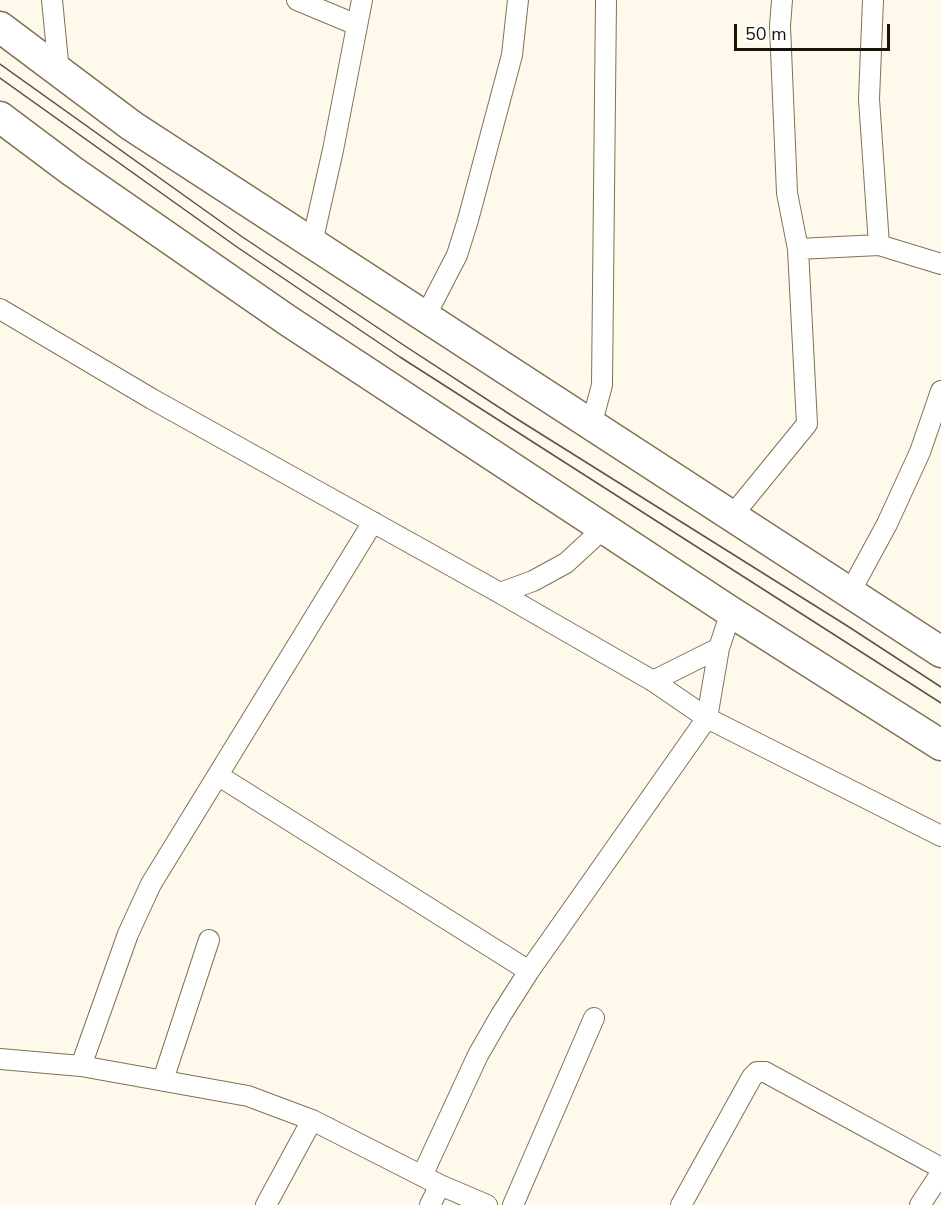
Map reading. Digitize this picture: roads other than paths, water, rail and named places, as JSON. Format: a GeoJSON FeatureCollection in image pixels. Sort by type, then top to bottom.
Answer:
{"type":"FeatureCollection","features":[{"type":"Feature","properties":{"kind":"main road"},"geometry":{"type":"LineString","coordinates":[[0,27],[132,126],[941,652]]}},
{"type":"Feature","properties":{"kind":"main road"},"geometry":{"type":"LineString","coordinates":[[0,117],[72,171],[287,320],[731,612],[941,745]]}},
{"type":"Feature","properties":{"kind":"street"},"geometry":{"type":"LineString","coordinates":[[52,0],[59,72]]}},
{"type":"Feature","properties":{"kind":"street"},"geometry":{"type":"LineString","coordinates":[[297,0],[357,25]]}},
{"type":"Feature","properties":{"kind":"street"},"geometry":{"type":"LineString","coordinates":[[312,243],[333,150],[362,0]]}},
{"type":"Feature","properties":{"kind":"street"},"geometry":{"type":"LineString","coordinates":[[425,317],[457,255],[468,220],[512,55],[518,0]]}},
{"type":"Feature","properties":{"kind":"street"},"geometry":{"type":"LineString","coordinates":[[591,426],[602,384],[606,0]]}},
{"type":"Feature","properties":{"kind":"street"},"geometry":{"type":"LineString","coordinates":[[731,517],[807,424],[798,249],[787,193],[780,26],[782,0]]}},
{"type":"Feature","properties":{"kind":"street"},"geometry":{"type":"LineString","coordinates":[[873,0],[869,99],[879,245]]}},
{"type":"Feature","properties":{"kind":"street"},"geometry":{"type":"LineString","coordinates":[[798,249],[879,245],[941,264]]}},
{"type":"Feature","properties":{"kind":"street"},"geometry":{"type":"LineString","coordinates":[[0,309],[152,399],[653,681],[707,718],[941,836]]}},
{"type":"Feature","properties":{"kind":"street"},"geometry":{"type":"LineString","coordinates":[[849,594],[887,524],[920,452],[941,391]]}},
{"type":"Feature","properties":{"kind":"street"},"geometry":{"type":"LineString","coordinates":[[81,1066],[128,934],[157,874],[373,522]]}},
{"type":"Feature","properties":{"kind":"street"},"geometry":{"type":"LineString","coordinates":[[500,593],[533,581],[566,563],[604,528]]}},
{"type":"Feature","properties":{"kind":"street"},"geometry":{"type":"LineString","coordinates":[[430,1205],[431,1181],[478,1055],[529,970],[707,718],[719,648],[731,612]]}},
{"type":"Feature","properties":{"kind":"street"},"geometry":{"type":"LineString","coordinates":[[653,681],[719,648]]}},
{"type":"Feature","properties":{"kind":"street"},"geometry":{"type":"LineString","coordinates":[[219,776],[529,970]]}},
{"type":"Feature","properties":{"kind":"street"},"geometry":{"type":"LineString","coordinates":[[163,1080],[209,940]]}},
{"type":"Feature","properties":{"kind":"street"},"geometry":{"type":"LineString","coordinates":[[513,1205],[594,1018]]}},
{"type":"Feature","properties":{"kind":"street"},"geometry":{"type":"LineString","coordinates":[[0,1059],[81,1066],[248,1096],[312,1120],[431,1181],[487,1205]]}},
{"type":"Feature","properties":{"kind":"street"},"geometry":{"type":"LineString","coordinates":[[681,1205],[756,1072],[765,1072],[941,1170],[920,1205]]}},
{"type":"Feature","properties":{"kind":"street"},"geometry":{"type":"LineString","coordinates":[[266,1205],[312,1120]]}},
{"type":"Feature","properties":{"kind":"tram line"},"geometry":{"type":"LineString","coordinates":[[0,64],[241,236],[405,346],[941,687]]}},
{"type":"Feature","properties":{"kind":"tram line"},"geometry":{"type":"LineString","coordinates":[[0,78],[237,247],[400,357],[941,703]]}}]}
